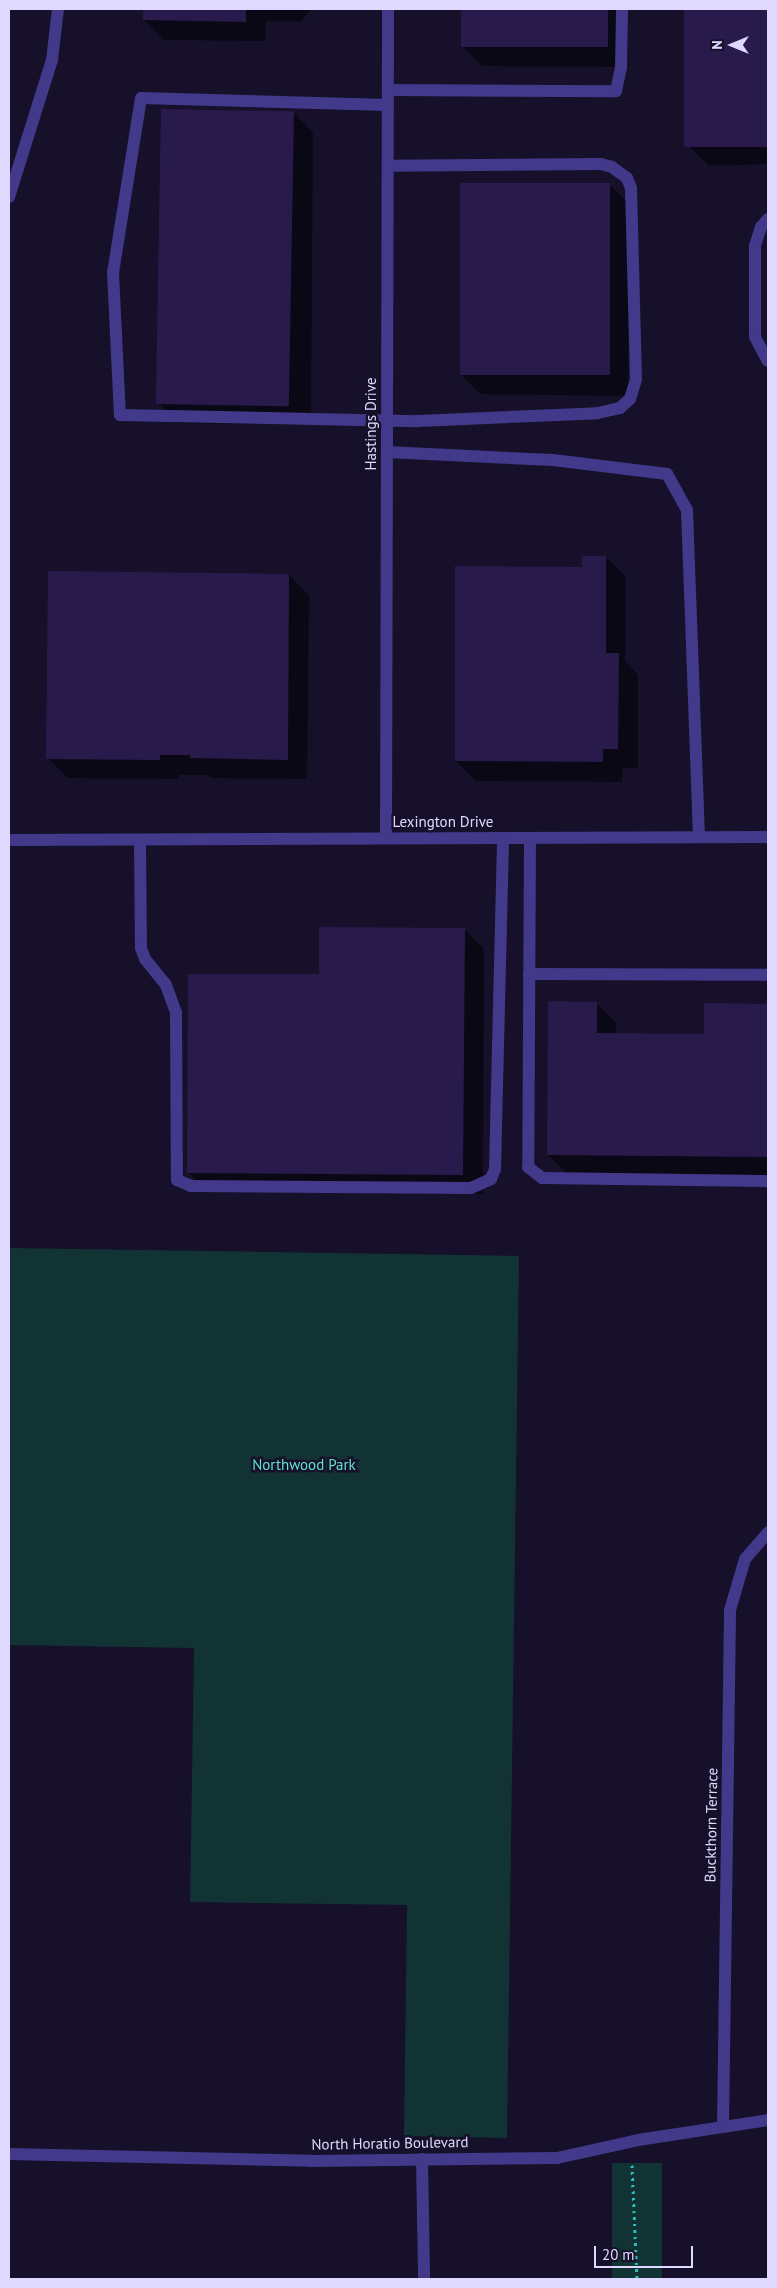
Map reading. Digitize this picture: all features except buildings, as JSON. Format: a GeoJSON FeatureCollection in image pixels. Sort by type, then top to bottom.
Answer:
{"type":"FeatureCollection","features":[{"type":"Feature","properties":{"kind":"street"},"geometry":{"type":"LineString","coordinates":[[9,197],[11,181],[52,60],[58,9]]}},
{"type":"Feature","properties":{"kind":"street","name":"Hastings Drive"},"geometry":{"type":"LineString","coordinates":[[386,838],[388,9]]}},
{"type":"Feature","properties":{"kind":"street"},"geometry":{"type":"LineString","coordinates":[[388,90],[616,90],[621,68],[622,9]]}},
{"type":"Feature","properties":{"kind":"street"},"geometry":{"type":"LineString","coordinates":[[388,105],[141,98],[112,274],[120,415],[387,421],[598,413],[620,408],[630,399],[636,379],[631,188],[620,172],[601,164],[388,166]]}},
{"type":"Feature","properties":{"kind":"street"},"geometry":{"type":"LineString","coordinates":[[768,220],[761,227],[754,246],[754,338],[768,361]]}},
{"type":"Feature","properties":{"kind":"street"},"geometry":{"type":"LineString","coordinates":[[387,452],[554,460],[667,474],[687,510],[699,837]]}},
{"type":"Feature","properties":{"kind":"street","name":"Lexington Drive"},"geometry":{"type":"LineString","coordinates":[[9,840],[768,837]]}},
{"type":"Feature","properties":{"kind":"street"},"geometry":{"type":"LineString","coordinates":[[140,840],[141,948],[145,959],[166,985],[176,1012],[177,1180],[191,1186],[471,1188],[491,1179],[495,1169],[503,838]]}},
{"type":"Feature","properties":{"kind":"street"},"geometry":{"type":"LineString","coordinates":[[530,838],[528,1167],[542,1178],[768,1181]]}},
{"type":"Feature","properties":{"kind":"street"},"geometry":{"type":"LineString","coordinates":[[529,974],[768,975]]}},
{"type":"Feature","properties":{"kind":"street","name":"Buckthorn Terrace"},"geometry":{"type":"LineString","coordinates":[[723,2127],[730,1610],[745,1559],[768,1533]]}},
{"type":"Feature","properties":{"kind":"street","name":"North Horatio Boulevard"},"geometry":{"type":"LineString","coordinates":[[9,2154],[311,2161],[557,2158],[631,2142],[768,2120]]}},
{"type":"Feature","properties":{"kind":"street"},"geometry":{"type":"LineString","coordinates":[[422,2159],[424,2279]]}},
{"type":"Feature","properties":{"kind":"path"},"geometry":{"type":"LineString","coordinates":[[631,2142],[637,2279]]}},
{"type":"Feature","properties":{"kind":"green space","name":"Northwood Park"},"geometry":{"type":"Polygon","coordinates":[[[9,1248],[519,1256],[507,2138],[404,2136],[407,1905],[190,1902],[194,1648],[9,1645],[9,1248]]]}},
{"type":"Feature","properties":{"kind":"green space"},"geometry":{"type":"Polygon","coordinates":[[[612,2163],[662,2163],[662,2279],[612,2279],[612,2163]]]}}]}
